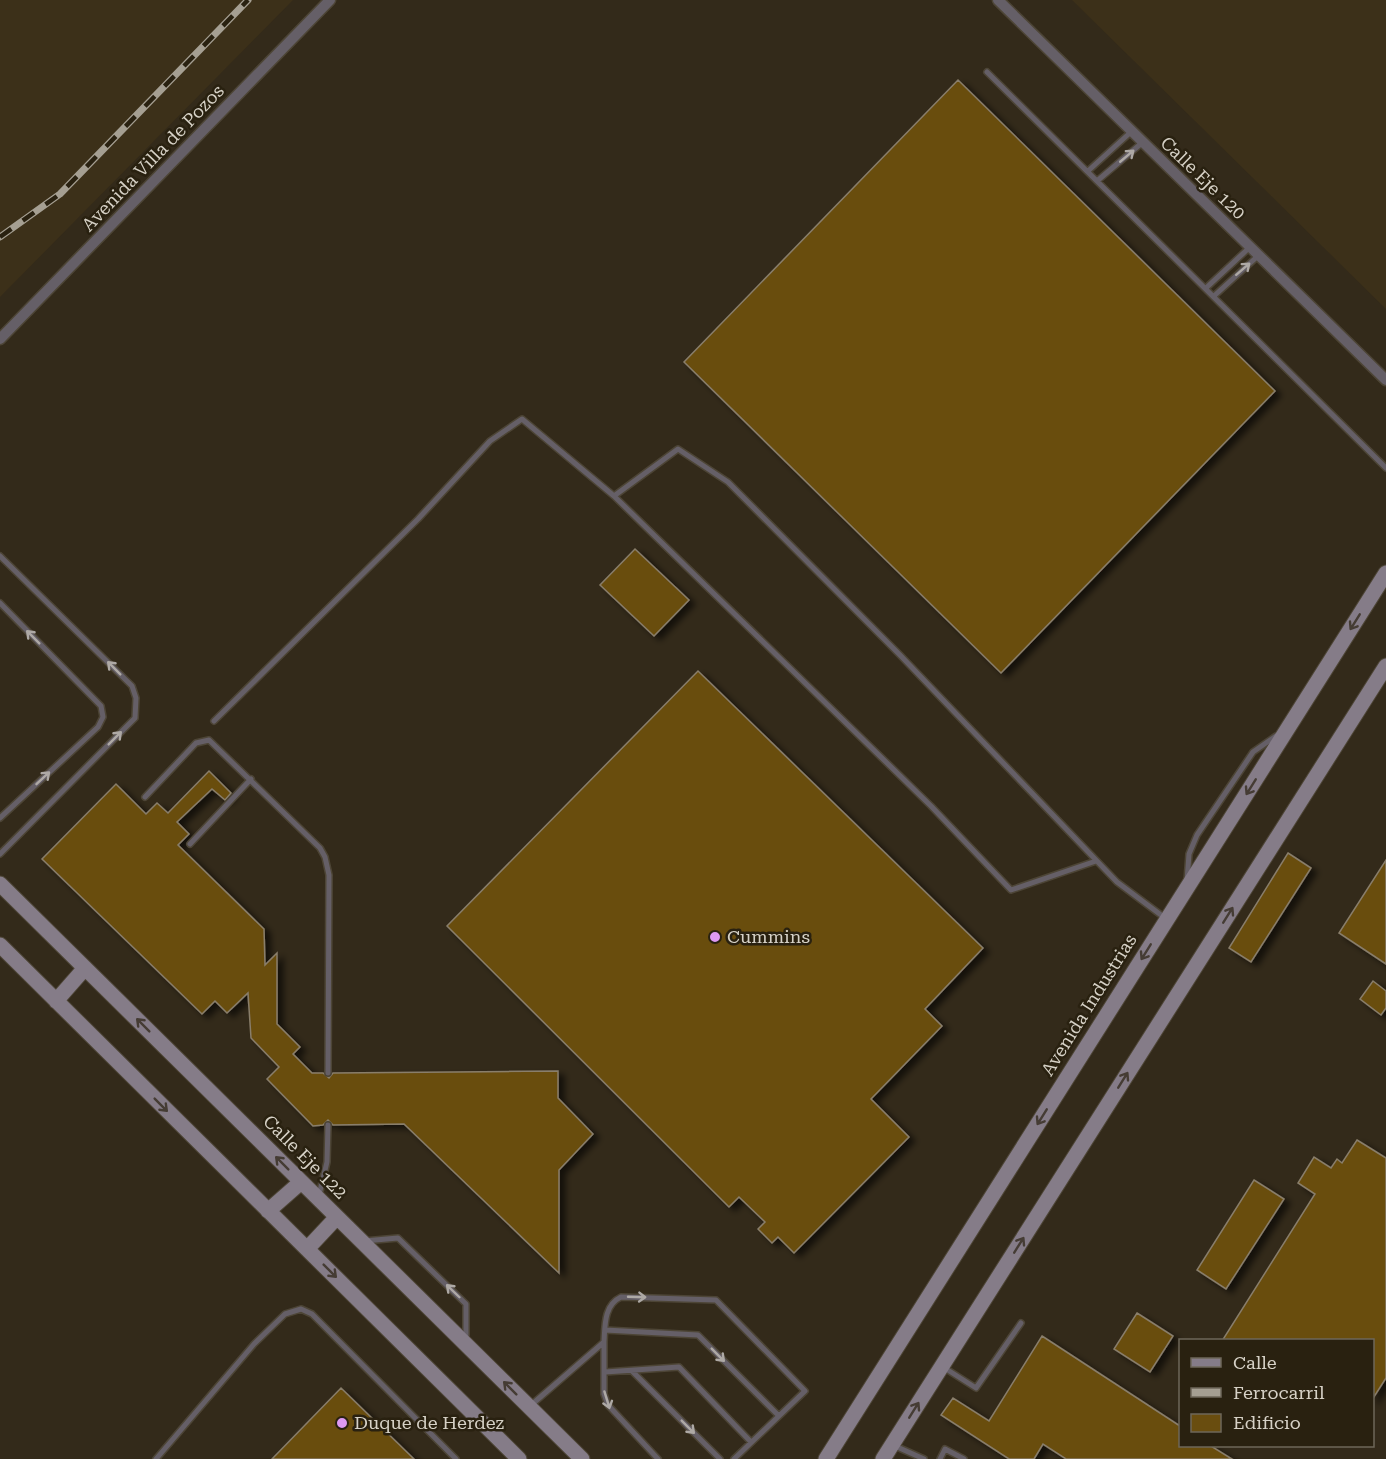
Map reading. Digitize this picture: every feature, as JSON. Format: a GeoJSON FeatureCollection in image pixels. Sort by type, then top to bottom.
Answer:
{"type":"FeatureCollection","features":[{"type":"Feature","properties":{"kind":"main road","name":"Avenida Industrias"},"geometry":{"type":"LineString","coordinates":[[826,1459],[1386,573]]}},
{"type":"Feature","properties":{"kind":"main road"},"geometry":{"type":"LineString","coordinates":[[883,1459],[1386,666]]}},
{"type":"Feature","properties":{"kind":"main road","name":"Calle Eje 122"},"geometry":{"type":"LineString","coordinates":[[0,884],[582,1459]]}},
{"type":"Feature","properties":{"kind":"main road"},"geometry":{"type":"LineString","coordinates":[[0,945],[519,1459]]}},
{"type":"Feature","properties":{"kind":"main road"},"geometry":{"type":"LineString","coordinates":[[56,1001],[85,968]]}},
{"type":"Feature","properties":{"kind":"main road"},"geometry":{"type":"LineString","coordinates":[[268,1211],[301,1182]]}},
{"type":"Feature","properties":{"kind":"main road"},"geometry":{"type":"LineString","coordinates":[[307,1249],[337,1217]]}},
{"type":"Feature","properties":{"kind":"street","name":"Avenida Villa de Pozos"},"geometry":{"type":"LineString","coordinates":[[0,339],[330,0]]}},
{"type":"Feature","properties":{"kind":"street","name":"Calle Eje 120"},"geometry":{"type":"LineString","coordinates":[[998,0],[1386,380]]}},
{"type":"Feature","properties":{"kind":"lane"},"geometry":{"type":"LineString","coordinates":[[987,72],[1386,468]]}},
{"type":"Feature","properties":{"kind":"lane"},"geometry":{"type":"LineString","coordinates":[[1088,171],[1132,131]]}},
{"type":"Feature","properties":{"kind":"lane"},"geometry":{"type":"LineString","coordinates":[[1097,181],[1143,142]]}},
{"type":"Feature","properties":{"kind":"lane"},"geometry":{"type":"LineString","coordinates":[[1206,288],[1250,247]]}},
{"type":"Feature","properties":{"kind":"lane"},"geometry":{"type":"LineString","coordinates":[[1214,296],[1258,255]]}},
{"type":"Feature","properties":{"kind":"lane"},"geometry":{"type":"LineString","coordinates":[[214,721],[418,519],[490,441],[522,419],[614,496],[931,806],[1011,890],[1096,861]]}},
{"type":"Feature","properties":{"kind":"lane"},"geometry":{"type":"LineString","coordinates":[[614,496],[678,449],[728,483],[900,655],[1117,882],[1167,919]]}},
{"type":"Feature","properties":{"kind":"lane"},"geometry":{"type":"LineString","coordinates":[[0,556],[132,686],[137,708],[135,718],[0,854]]}},
{"type":"Feature","properties":{"kind":"lane"},"geometry":{"type":"LineString","coordinates":[[0,603],[102,706],[103,717],[98,727],[0,818]]}},
{"type":"Feature","properties":{"kind":"lane"},"geometry":{"type":"LineString","coordinates":[[145,797],[202,740],[209,740],[320,848],[328,865],[328,1073]]}},
{"type":"Feature","properties":{"kind":"lane"},"geometry":{"type":"LineString","coordinates":[[190,844],[251,779]]}},
{"type":"Feature","properties":{"kind":"lane"},"geometry":{"type":"LineString","coordinates":[[318,1198],[327,1162],[328,1125]]}},
{"type":"Feature","properties":{"kind":"lane"},"geometry":{"type":"LineString","coordinates":[[361,1241],[398,1238],[466,1304],[466,1344]]}},
{"type":"Feature","properties":{"kind":"lane"},"geometry":{"type":"LineString","coordinates":[[658,1459],[608,1405],[604,1394],[604,1342],[607,1310],[614,1300],[621,1297],[716,1300],[806,1391],[734,1459]]}},
{"type":"Feature","properties":{"kind":"lane"},"geometry":{"type":"LineString","coordinates":[[156,1459],[254,1344],[285,1314],[301,1309],[312,1314],[456,1459]]}},
{"type":"Feature","properties":{"kind":"lane"},"geometry":{"type":"LineString","coordinates":[[942,1366],[976,1388],[1021,1323]]}},
{"type":"Feature","properties":{"kind":"lane"},"geometry":{"type":"LineString","coordinates":[[605,1330],[698,1335],[779,1416]]}},
{"type":"Feature","properties":{"kind":"lane"},"geometry":{"type":"LineString","coordinates":[[529,1407],[604,1342]]}},
{"type":"Feature","properties":{"kind":"lane"},"geometry":{"type":"LineString","coordinates":[[605,1372],[679,1367],[751,1442]]}},
{"type":"Feature","properties":{"kind":"lane"},"geometry":{"type":"LineString","coordinates":[[632,1371],[720,1459]]}},
{"type":"Feature","properties":{"kind":"lane"},"geometry":{"type":"LineString","coordinates":[[892,1445],[924,1459]]}},
{"type":"Feature","properties":{"kind":"lane"},"geometry":{"type":"LineString","coordinates":[[940,1459],[945,1449],[963,1459]]}},
{"type":"Feature","properties":{"kind":"shaded area"},"geometry":{"type":"Polygon","coordinates":[[[0,0],[293,0],[0,297],[0,0]]]}},
{"type":"Feature","properties":{"kind":"shaded area"},"geometry":{"type":"Polygon","coordinates":[[[1072,0],[1386,0],[1386,309],[1072,0]]]}},
{"type":"Feature","properties":{"kind":"building"},"geometry":{"type":"Polygon","coordinates":[[[958,80],[1275,391],[1001,673],[684,362],[958,80]]]}},
{"type":"Feature","properties":{"kind":"building"},"geometry":{"type":"Polygon","coordinates":[[[635,549],[689,600],[654,636],[600,585],[635,549]]]}},
{"type":"Feature","properties":{"kind":"building","name":"Cummins"},"geometry":{"type":"Polygon","coordinates":[[[698,671],[983,948],[925,1009],[942,1026],[871,1099],[909,1137],[794,1253],[778,1237],[772,1243],[758,1229],[765,1222],[739,1197],[729,1207],[447,926],[698,671]]]}},
{"type":"Feature","properties":{"kind":"building"},"geometry":{"type":"Polygon","coordinates":[[[209,771],[231,793],[225,800],[212,789],[177,822],[189,834],[178,845],[264,929],[265,965],[277,953],[277,1024],[300,1047],[293,1054],[312,1073],[323,1073],[329,1078],[333,1073],[558,1071],[558,1098],[593,1134],[559,1170],[559,1273],[404,1124],[333,1125],[328,1120],[323,1125],[313,1126],[267,1079],[279,1067],[251,1038],[248,993],[227,1013],[215,1001],[202,1014],[42,859],[116,784],[146,814],[157,803],[168,813],[209,771]]]}},
{"type":"Feature","properties":{"kind":"building"},"geometry":{"type":"Polygon","coordinates":[[[1288,853],[1311,868],[1251,962],[1229,948],[1288,853]]]}},
{"type":"Feature","properties":{"kind":"building"},"geometry":{"type":"Polygon","coordinates":[[[1386,860],[1386,964],[1339,933],[1386,860]]]}},
{"type":"Feature","properties":{"kind":"building"},"geometry":{"type":"Polygon","coordinates":[[[1373,981],[1386,991],[1386,1008],[1381,1015],[1360,999],[1373,981]]]}},
{"type":"Feature","properties":{"kind":"building"},"geometry":{"type":"Polygon","coordinates":[[[1357,1140],[1386,1158],[1386,1378],[1374,1397],[1374,1339],[1223,1339],[1315,1194],[1298,1183],[1314,1157],[1331,1168],[1337,1159],[1342,1163],[1357,1140]]]}},
{"type":"Feature","properties":{"kind":"building"},"geometry":{"type":"Polygon","coordinates":[[[1254,1180],[1284,1199],[1226,1289],[1197,1270],[1254,1180]]]}},
{"type":"Feature","properties":{"kind":"building"},"geometry":{"type":"Polygon","coordinates":[[[1137,1313],[1173,1336],[1150,1372],[1114,1349],[1137,1313]]]}},
{"type":"Feature","properties":{"kind":"building"},"geometry":{"type":"Polygon","coordinates":[[[1042,1336],[1179,1425],[1179,1447],[1213,1447],[1232,1459],[1066,1459],[1043,1444],[1034,1459],[1009,1459],[941,1415],[953,1398],[989,1421],[1042,1336]]]}},
{"type":"Feature","properties":{"kind":"building","name":"Duque de Herdez"},"geometry":{"type":"Polygon","coordinates":[[[341,1388],[414,1459],[272,1459],[341,1388]]]}},
{"type":"Feature","properties":{"kind":"railway"},"geometry":{"type":"LineString","coordinates":[[0,237],[60,194],[248,0]]}},
{"type":"Feature","properties":{"kind":"place","name":"Cummins"},"geometry":{"type":"Point","coordinates":[715,937]}},
{"type":"Feature","properties":{"kind":"place","name":"Duque de Herdez"},"geometry":{"type":"Point","coordinates":[342,1423]}}]}
